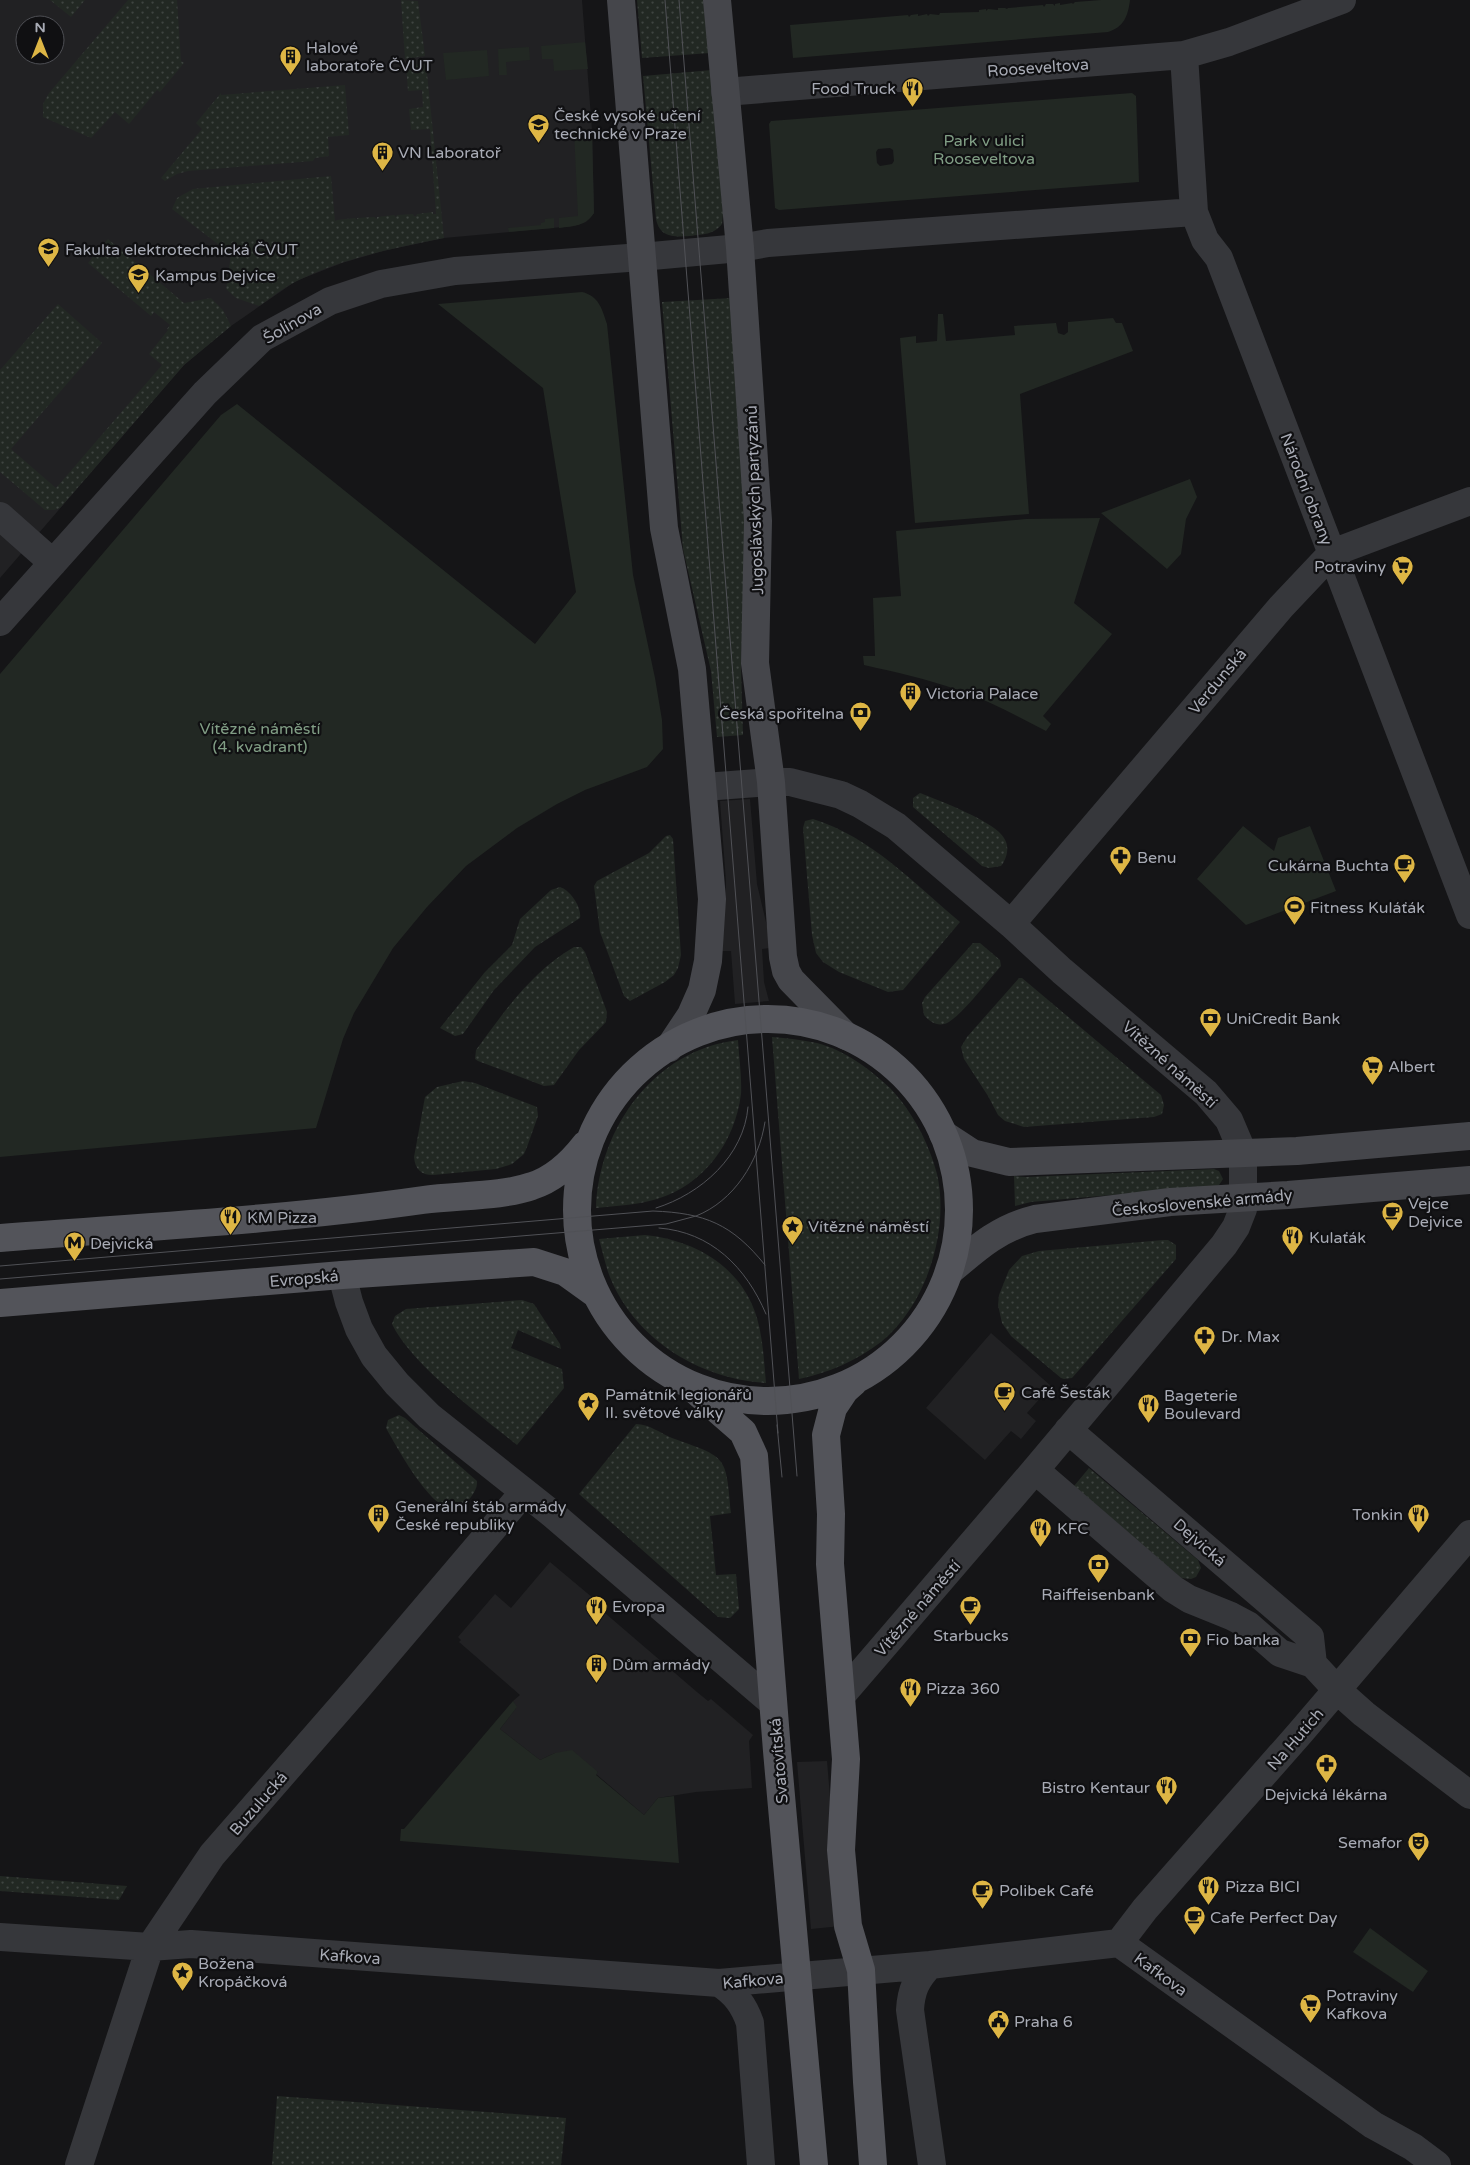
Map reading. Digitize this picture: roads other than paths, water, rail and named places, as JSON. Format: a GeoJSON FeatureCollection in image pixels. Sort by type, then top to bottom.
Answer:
{"type":"FeatureCollection","features":[{"type":"Feature","properties":{"kind":"main road"},"geometry":{"type":"LineString","coordinates":[[621,0],[664,528],[692,669],[704,787],[712,899],[708,961],[702,990],[691,1015],[669,1048]]}},
{"type":"Feature","properties":{"kind":"main road","name":"Jugoslávských partyzánů"},"geometry":{"type":"LineString","coordinates":[[718,0],[740,248],[758,520],[755,663],[771,782],[786,971],[801,992],[846,1036]]}},
{"type":"Feature","properties":{"kind":"main road"},"geometry":{"type":"LineString","coordinates":[[0,1238],[341,1212],[446,1197],[514,1191],[532,1186],[548,1179],[576,1156],[587,1142],[604,1110],[620,1088],[640,1068],[669,1048],[696,1034],[720,1026],[760,1020],[792,1021],[824,1028],[868,1046],[905,1075],[933,1112],[954,1167],[958,1201],[957,1237],[950,1271],[941,1294],[914,1336],[896,1354],[845,1390],[833,1408],[826,1435],[831,1514],[830,1564],[846,1759],[842,1850],[848,1926],[861,1970],[866,2082],[873,2165]]}},
{"type":"Feature","properties":{"kind":"main road"},"geometry":{"type":"LineString","coordinates":[[943,1134],[972,1153],[1008,1162],[1058,1162],[1310,1150],[1470,1136]]}},
{"type":"Feature","properties":{"kind":"main road"},"geometry":{"type":"LineString","coordinates":[[587,1142],[579,1171],[575,1218],[584,1265],[611,1318],[645,1356],[688,1383],[727,1396],[776,1401],[809,1397],[854,1382]]}},
{"type":"Feature","properties":{"kind":"main road","name":"Československé armády"},"geometry":{"type":"LineString","coordinates":[[950,1271],[980,1244],[1013,1224],[1067,1214],[1170,1202],[1470,1180]]}},
{"type":"Feature","properties":{"kind":"main road","name":"Evropská"},"geometry":{"type":"LineString","coordinates":[[0,1303],[342,1275],[534,1262],[565,1272],[599,1296]]}},
{"type":"Feature","properties":{"kind":"main road","name":"Svatovítská"},"geometry":{"type":"LineString","coordinates":[[688,1383],[736,1425],[748,1440],[754,1456],[773,1703],[814,2165]]}},
{"type":"Feature","properties":{"kind":"street","name":"Rooseveltova"},"geometry":{"type":"LineString","coordinates":[[725,92],[1184,55],[1229,42],[1342,0]]}},
{"type":"Feature","properties":{"kind":"street","name":"Národní obrany"},"geometry":{"type":"LineString","coordinates":[[1184,55],[1194,212],[1205,240],[1219,258],[1470,915]]}},
{"type":"Feature","properties":{"kind":"street"},"geometry":{"type":"LineString","coordinates":[[740,248],[768,243],[1194,212]]}},
{"type":"Feature","properties":{"kind":"street","name":"Šolínova"},"geometry":{"type":"LineString","coordinates":[[5,607],[53,563],[205,392],[262,338],[330,301],[398,280],[475,269],[740,248]]}},
{"type":"Feature","properties":{"kind":"street","name":"Verdunská"},"geometry":{"type":"LineString","coordinates":[[1011,924],[1281,607],[1332,553],[1470,501]]}},
{"type":"Feature","properties":{"kind":"street"},"geometry":{"type":"LineString","coordinates":[[0,516],[53,563]]}},
{"type":"Feature","properties":{"kind":"street","name":"Vítězné náměstí"},"geometry":{"type":"LineString","coordinates":[[704,787],[790,782],[813,787],[860,804],[896,826],[1011,924],[1062,971],[1206,1093],[1229,1120],[1242,1153],[1243,1198],[1240,1218],[1224,1244],[1035,1470],[842,1696]]}},
{"type":"Feature","properties":{"kind":"street"},"geometry":{"type":"LineString","coordinates":[[342,1275],[359,1329],[374,1356],[397,1384],[429,1416],[524,1492],[773,1703]]}},
{"type":"Feature","properties":{"kind":"street","name":"Dejvická"},"geometry":{"type":"LineString","coordinates":[[1068,1430],[1310,1637],[1313,1664]]}},
{"type":"Feature","properties":{"kind":"street"},"geometry":{"type":"LineString","coordinates":[[1035,1470],[1173,1589],[1189,1599],[1248,1625],[1280,1653],[1313,1664],[1337,1690],[1364,1714],[1470,1794]]}},
{"type":"Feature","properties":{"kind":"street","name":"Buzulucká"},"geometry":{"type":"LineString","coordinates":[[79,2165],[150,1947],[212,1855],[355,1691],[524,1492]]}},
{"type":"Feature","properties":{"kind":"street","name":"Na Hutích"},"geometry":{"type":"LineString","coordinates":[[1119,1943],[1145,1909],[1337,1690],[1470,1534]]}},
{"type":"Feature","properties":{"kind":"street","name":"Kafkova"},"geometry":{"type":"LineString","coordinates":[[0,1937],[150,1947],[191,1944],[719,1983],[930,1965],[1119,1943],[1373,2125],[1406,2156],[1437,2165]]}},
{"type":"Feature","properties":{"kind":"street"},"geometry":{"type":"LineString","coordinates":[[930,1965],[915,1984],[910,1997],[910,2010],[932,2165]]}},
{"type":"Feature","properties":{"kind":"street"},"geometry":{"type":"LineString","coordinates":[[719,1983],[738,1998],[750,2023],[761,2165]]}},
{"type":"Feature","properties":{"kind":"tram line"},"geometry":{"type":"LineString","coordinates":[[665,0],[778,1433]]}},
{"type":"Feature","properties":{"kind":"tram line"},"geometry":{"type":"LineString","coordinates":[[679,0],[797,1476]]}},
{"type":"Feature","properties":{"kind":"tram line"},"geometry":{"type":"LineString","coordinates":[[656,1208],[673,1202],[689,1193],[717,1171],[729,1157],[738,1141],[745,1125],[748,1107]]}},
{"type":"Feature","properties":{"kind":"tram line"},"geometry":{"type":"LineString","coordinates":[[0,1279],[666,1224],[696,1216],[710,1209],[733,1190],[751,1165],[762,1137],[765,1122]]}},
{"type":"Feature","properties":{"kind":"tram line"},"geometry":{"type":"LineString","coordinates":[[0,1266],[653,1211],[688,1215],[716,1223],[729,1230],[741,1240],[765,1265]]}},
{"type":"Feature","properties":{"kind":"tram line"},"geometry":{"type":"LineString","coordinates":[[659,1228],[678,1231],[695,1237],[724,1255],[748,1281],[766,1314]]}},
{"type":"Feature","properties":{"kind":"tram line"},"geometry":{"type":"LineString","coordinates":[[777,1425],[782,1477]]}},
{"type":"Feature","properties":{"kind":"place","name":"Halové laboratoře ČVUT"},"geometry":{"type":"Point","coordinates":[290,75]}},
{"type":"Feature","properties":{"kind":"place","name":"Food Truck"},"geometry":{"type":"Point","coordinates":[912,107]}},
{"type":"Feature","properties":{"kind":"place","name":"České vysoké učení technické v Praze"},"geometry":{"type":"Point","coordinates":[538,143]}},
{"type":"Feature","properties":{"kind":"place","name":"VN Laboratoř"},"geometry":{"type":"Point","coordinates":[382,171]}},
{"type":"Feature","properties":{"kind":"place","name":"Fakulta elektrotechnická ČVUT"},"geometry":{"type":"Point","coordinates":[49,268]}},
{"type":"Feature","properties":{"kind":"place","name":"Kampus Dejvice"},"geometry":{"type":"Point","coordinates":[139,294]}},
{"type":"Feature","properties":{"kind":"place","name":"Potraviny"},"geometry":{"type":"Point","coordinates":[1402,585]}},
{"type":"Feature","properties":{"kind":"place","name":"Victoria Palace"},"geometry":{"type":"Point","coordinates":[910,712]}},
{"type":"Feature","properties":{"kind":"place","name":"Česká spořitelna"},"geometry":{"type":"Point","coordinates":[860,732]}},
{"type":"Feature","properties":{"kind":"place","name":"Benu"},"geometry":{"type":"Point","coordinates":[1121,876]}},
{"type":"Feature","properties":{"kind":"place","name":"Cukárna Buchta"},"geometry":{"type":"Point","coordinates":[1405,884]}},
{"type":"Feature","properties":{"kind":"place","name":"Fitness Kuláťák"},"geometry":{"type":"Point","coordinates":[1294,926]}},
{"type":"Feature","properties":{"kind":"place","name":"UniCredit Bank"},"geometry":{"type":"Point","coordinates":[1210,1037]}},
{"type":"Feature","properties":{"kind":"place","name":"Albert"},"geometry":{"type":"Point","coordinates":[1372,1085]}},
{"type":"Feature","properties":{"kind":"place","name":"Vejce Dejvice"},"geometry":{"type":"Point","coordinates":[1392,1231]}},
{"type":"Feature","properties":{"kind":"place","name":"KM Pizza"},"geometry":{"type":"Point","coordinates":[231,1236]}},
{"type":"Feature","properties":{"kind":"place","name":"Vítězné náměstí"},"geometry":{"type":"Point","coordinates":[792,1245]}},
{"type":"Feature","properties":{"kind":"place","name":"Kulaťák"},"geometry":{"type":"Point","coordinates":[1293,1256]}},
{"type":"Feature","properties":{"kind":"place","name":"Dejvická"},"geometry":{"type":"Point","coordinates":[74,1262]}},
{"type":"Feature","properties":{"kind":"place","name":"Dr. Max"},"geometry":{"type":"Point","coordinates":[1205,1355]}},
{"type":"Feature","properties":{"kind":"place","name":"Café Šesták"},"geometry":{"type":"Point","coordinates":[1005,1411]}},
{"type":"Feature","properties":{"kind":"place","name":"Památník legionářů II. světové války"},"geometry":{"type":"Point","coordinates":[589,1422]}},
{"type":"Feature","properties":{"kind":"place","name":"Bageterie Boulevard"},"geometry":{"type":"Point","coordinates":[1148,1423]}},
{"type":"Feature","properties":{"kind":"place","name":"Tonkin"},"geometry":{"type":"Point","coordinates":[1419,1533]}},
{"type":"Feature","properties":{"kind":"place","name":"Generální štáb armády České republiky"},"geometry":{"type":"Point","coordinates":[379,1534]}},
{"type":"Feature","properties":{"kind":"place","name":"KFC"},"geometry":{"type":"Point","coordinates":[1041,1547]}},
{"type":"Feature","properties":{"kind":"place","name":"Raiffeisenbank"},"geometry":{"type":"Point","coordinates":[1098,1584]}},
{"type":"Feature","properties":{"kind":"place","name":"Evropa"},"geometry":{"type":"Point","coordinates":[596,1625]}},
{"type":"Feature","properties":{"kind":"place","name":"Starbucks"},"geometry":{"type":"Point","coordinates":[971,1625]}},
{"type":"Feature","properties":{"kind":"place","name":"Fio banka"},"geometry":{"type":"Point","coordinates":[1190,1658]}},
{"type":"Feature","properties":{"kind":"place","name":"Dům armády"},"geometry":{"type":"Point","coordinates":[596,1683]}},
{"type":"Feature","properties":{"kind":"place","name":"Pizza 360"},"geometry":{"type":"Point","coordinates":[910,1707]}},
{"type":"Feature","properties":{"kind":"place","name":"Dejvická lékárna"},"geometry":{"type":"Point","coordinates":[1326,1784]}},
{"type":"Feature","properties":{"kind":"place","name":"Bistro Kentaur"},"geometry":{"type":"Point","coordinates":[1166,1806]}},
{"type":"Feature","properties":{"kind":"place","name":"Semafor"},"geometry":{"type":"Point","coordinates":[1418,1861]}},
{"type":"Feature","properties":{"kind":"place","name":"Pizza BICI"},"geometry":{"type":"Point","coordinates":[1209,1905]}},
{"type":"Feature","properties":{"kind":"place","name":"Polibek Café"},"geometry":{"type":"Point","coordinates":[983,1909]}},
{"type":"Feature","properties":{"kind":"place","name":"Cafe Perfect Day"},"geometry":{"type":"Point","coordinates":[1194,1936]}},
{"type":"Feature","properties":{"kind":"place","name":"Božena Kropáčková"},"geometry":{"type":"Point","coordinates":[182,1991]}},
{"type":"Feature","properties":{"kind":"place","name":"Potraviny Kafkova"},"geometry":{"type":"Point","coordinates":[1310,2023]}},
{"type":"Feature","properties":{"kind":"place","name":"Praha 6"},"geometry":{"type":"Point","coordinates":[998,2040]}},
{"type":"Feature","properties":{"kind":"park label","name":"Park v ulici Rooseveltova"},"geometry":{"type":"Point","coordinates":[984,149]}},
{"type":"Feature","properties":{"kind":"park label","name":"Vítězné náměstí (4. kvadrant)"},"geometry":{"type":"Point","coordinates":[260,737]}}]}
